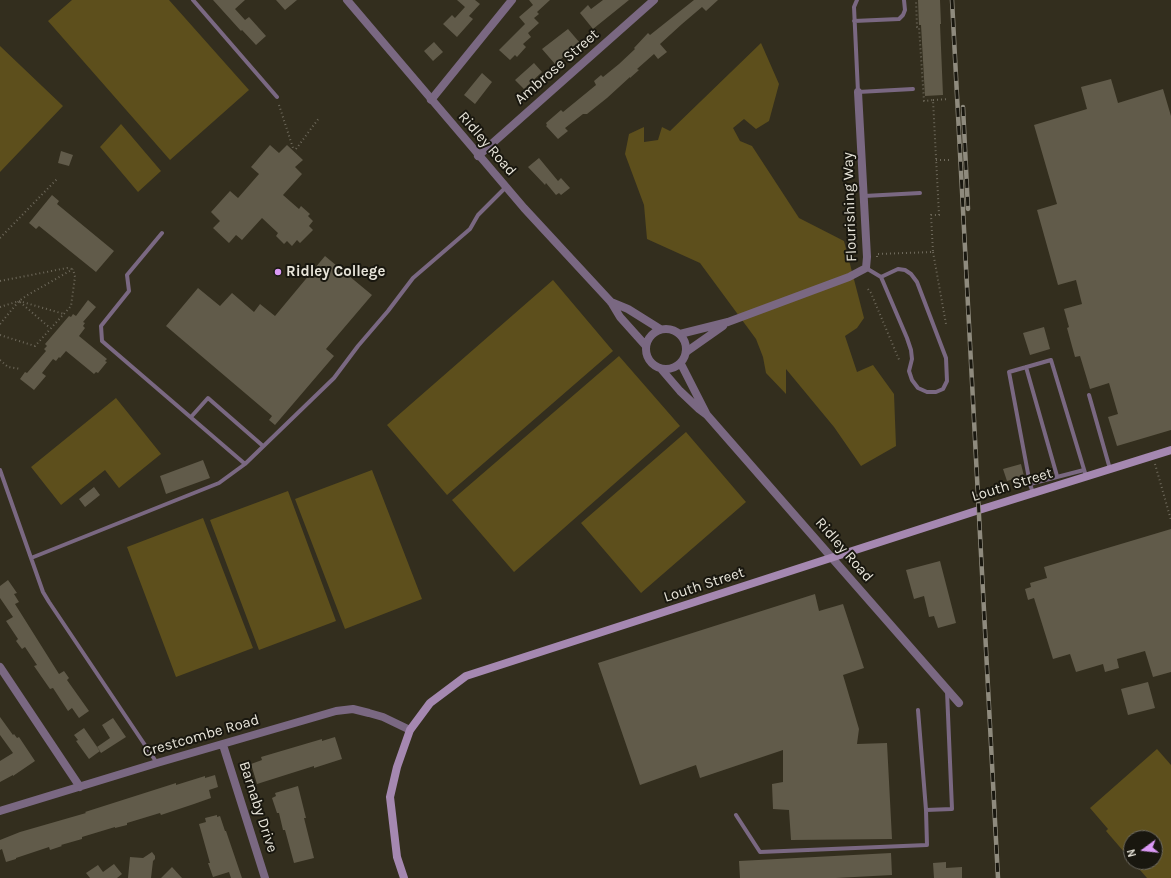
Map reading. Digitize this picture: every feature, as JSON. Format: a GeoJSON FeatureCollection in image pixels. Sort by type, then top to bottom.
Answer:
{"type":"FeatureCollection","features":[{"type":"Feature","properties":{"kind":"main road","name":"Louth Street"},"geometry":{"type":"LineString","coordinates":[[404,878],[397,857],[390,797],[397,767],[410,730],[430,703],[466,676],[1033,493],[1085,473],[1110,469],[1171,450]]}},
{"type":"Feature","properties":{"kind":"street","name":"Ridley Road"},"geometry":{"type":"LineString","coordinates":[[347,0],[478,156],[611,302],[620,317],[646,346]]}},
{"type":"Feature","properties":{"kind":"street"},"geometry":{"type":"LineString","coordinates":[[431,100],[512,0]]}},
{"type":"Feature","properties":{"kind":"street","name":"Ambrose Street"},"geometry":{"type":"LineString","coordinates":[[478,156],[654,0]]}},
{"type":"Feature","properties":{"kind":"street","name":"Flourishing Way"},"geometry":{"type":"LineString","coordinates":[[680,334],[728,322],[842,280],[866,268],[867,256],[858,92]]}},
{"type":"Feature","properties":{"kind":"street","name":"Ridley Road"},"geometry":{"type":"LineString","coordinates":[[611,302],[628,309],[660,329]]}},
{"type":"Feature","properties":{"kind":"street","name":"Flourishing Way"},"geometry":{"type":"LineString","coordinates":[[686,352],[728,322]]}},
{"type":"Feature","properties":{"kind":"street"},"geometry":{"type":"LineString","coordinates":[[667,328],[680,334],[686,346],[686,352],[680,364],[675,367],[662,370],[652,363],[648,358],[646,346],[649,338],[654,332],[667,328]]}},
{"type":"Feature","properties":{"kind":"street","name":"Ridley Road"},"geometry":{"type":"LineString","coordinates":[[680,364],[707,415]]}},
{"type":"Feature","properties":{"kind":"street","name":"Ridley Road"},"geometry":{"type":"LineString","coordinates":[[662,370],[680,391],[707,415],[959,703]]}},
{"type":"Feature","properties":{"kind":"street"},"geometry":{"type":"LineString","coordinates":[[0,667],[80,787]]}},
{"type":"Feature","properties":{"kind":"street","name":"Crestcombe Road"},"geometry":{"type":"LineString","coordinates":[[0,811],[157,763],[336,712],[353,709],[383,716],[410,730]]}},
{"type":"Feature","properties":{"kind":"street","name":"Barnaby Drive"},"geometry":{"type":"LineString","coordinates":[[223,745],[265,878]]}},
{"type":"Feature","properties":{"kind":"lane"},"geometry":{"type":"LineString","coordinates":[[193,0],[277,97]]}},
{"type":"Feature","properties":{"kind":"lane"},"geometry":{"type":"LineString","coordinates":[[857,0],[854,7],[854,21],[858,92],[913,89]]}},
{"type":"Feature","properties":{"kind":"lane"},"geometry":{"type":"LineString","coordinates":[[854,21],[898,18],[903,15],[905,10],[904,0]]}},
{"type":"Feature","properties":{"kind":"lane"},"geometry":{"type":"LineString","coordinates":[[31,558],[219,484],[245,464],[334,378],[358,346],[388,311],[412,278],[470,229],[478,215],[506,187]]}},
{"type":"Feature","properties":{"kind":"lane"},"geometry":{"type":"LineString","coordinates":[[864,196],[920,193]]}},
{"type":"Feature","properties":{"kind":"lane"},"geometry":{"type":"LineString","coordinates":[[162,233],[127,275],[129,291],[101,326],[102,341],[245,464]]}},
{"type":"Feature","properties":{"kind":"lane"},"geometry":{"type":"LineString","coordinates":[[866,268],[881,277],[909,344],[912,359],[909,371],[912,380],[918,388],[926,392],[936,392],[943,388],[947,381],[946,358],[917,282],[911,274],[905,270],[898,270],[881,277]]}},
{"type":"Feature","properties":{"kind":"lane"},"geometry":{"type":"LineString","coordinates":[[1030,484],[1057,476],[1085,473],[1051,360],[1009,372],[1030,484],[1033,493]]}},
{"type":"Feature","properties":{"kind":"lane"},"geometry":{"type":"LineString","coordinates":[[1026,367],[1057,476]]}},
{"type":"Feature","properties":{"kind":"lane"},"geometry":{"type":"LineString","coordinates":[[1089,395],[1110,469]]}},
{"type":"Feature","properties":{"kind":"lane"},"geometry":{"type":"LineString","coordinates":[[191,417],[208,398],[263,446]]}},
{"type":"Feature","properties":{"kind":"lane"},"geometry":{"type":"LineString","coordinates":[[0,470],[43,592],[157,763]]}},
{"type":"Feature","properties":{"kind":"lane"},"geometry":{"type":"LineString","coordinates":[[926,810],[952,809],[946,688]]}},
{"type":"Feature","properties":{"kind":"lane"},"geometry":{"type":"LineString","coordinates":[[736,815],[760,852],[927,845],[926,810],[918,710]]}},
{"type":"Feature","properties":{"kind":"path"},"geometry":{"type":"LineString","coordinates":[[917,2],[917,27],[919,27],[924,101],[949,99]]}},
{"type":"Feature","properties":{"kind":"path"},"geometry":{"type":"LineString","coordinates":[[933,100],[939,215],[931,215],[933,252],[946,324]]}},
{"type":"Feature","properties":{"kind":"path"},"geometry":{"type":"LineString","coordinates":[[279,105],[293,148]]}},
{"type":"Feature","properties":{"kind":"path"},"geometry":{"type":"LineString","coordinates":[[296,149],[319,118]]}},
{"type":"Feature","properties":{"kind":"path"},"geometry":{"type":"LineString","coordinates":[[936,160],[952,160]]}},
{"type":"Feature","properties":{"kind":"path"},"geometry":{"type":"LineString","coordinates":[[0,238],[57,178]]}},
{"type":"Feature","properties":{"kind":"path"},"geometry":{"type":"LineString","coordinates":[[875,262],[877,254],[933,252]]}},
{"type":"Feature","properties":{"kind":"path"},"geometry":{"type":"LineString","coordinates":[[0,281],[67,268],[73,269]]}},
{"type":"Feature","properties":{"kind":"path"},"geometry":{"type":"LineString","coordinates":[[0,324],[19,301],[73,269]]}},
{"type":"Feature","properties":{"kind":"path"},"geometry":{"type":"LineString","coordinates":[[0,335],[35,346],[71,306],[75,277],[73,269]]}},
{"type":"Feature","properties":{"kind":"path"},"geometry":{"type":"LineString","coordinates":[[868,289],[900,362]]}},
{"type":"Feature","properties":{"kind":"path"},"geometry":{"type":"LineString","coordinates":[[19,301],[50,328]]}},
{"type":"Feature","properties":{"kind":"path"},"geometry":{"type":"LineString","coordinates":[[0,307],[19,301],[64,314]]}},
{"type":"Feature","properties":{"kind":"path"},"geometry":{"type":"LineString","coordinates":[[0,360],[8,367],[21,370]]}},
{"type":"Feature","properties":{"kind":"path"},"geometry":{"type":"LineString","coordinates":[[1153,456],[1171,520]]}},
{"type":"Feature","properties":{"kind":"shaded area"},"geometry":{"type":"Polygon","coordinates":[[[72,0],[169,0],[249,90],[170,160],[48,21],[72,0]]]}},
{"type":"Feature","properties":{"kind":"shaded area"},"geometry":{"type":"Polygon","coordinates":[[[761,43],[779,84],[769,121],[756,129],[744,119],[733,128],[740,141],[752,146],[799,218],[844,241],[864,318],[857,328],[845,336],[857,372],[873,365],[894,394],[896,446],[861,466],[834,427],[786,369],[786,394],[766,373],[763,357],[756,339],[700,263],[647,239],[644,205],[625,154],[629,134],[644,127],[644,142],[658,140],[662,127],[670,131],[761,43]]]}},
{"type":"Feature","properties":{"kind":"shaded area"},"geometry":{"type":"Polygon","coordinates":[[[0,46],[63,106],[0,172],[0,46]]]}},
{"type":"Feature","properties":{"kind":"shaded area"},"geometry":{"type":"Polygon","coordinates":[[[121,124],[161,171],[138,192],[100,147],[121,124]]]}},
{"type":"Feature","properties":{"kind":"shaded area"},"geometry":{"type":"Polygon","coordinates":[[[553,280],[613,351],[447,495],[387,425],[553,280]]]}},
{"type":"Feature","properties":{"kind":"shaded area"},"geometry":{"type":"Polygon","coordinates":[[[619,356],[680,426],[514,572],[452,500],[619,356]]]}},
{"type":"Feature","properties":{"kind":"shaded area"},"geometry":{"type":"Polygon","coordinates":[[[116,398],[161,454],[119,488],[105,470],[61,505],[31,467],[116,398]]]}},
{"type":"Feature","properties":{"kind":"shaded area"},"geometry":{"type":"Polygon","coordinates":[[[686,432],[746,502],[641,593],[581,523],[686,432]]]}},
{"type":"Feature","properties":{"kind":"shaded area"},"geometry":{"type":"Polygon","coordinates":[[[372,470],[422,599],[345,629],[295,499],[372,470]]]}},
{"type":"Feature","properties":{"kind":"shaded area"},"geometry":{"type":"Polygon","coordinates":[[[288,491],[336,621],[259,650],[210,520],[288,491]]]}},
{"type":"Feature","properties":{"kind":"shaded area"},"geometry":{"type":"Polygon","coordinates":[[[203,518],[253,648],[176,677],[127,547],[203,518]]]}},
{"type":"Feature","properties":{"kind":"shaded area"},"geometry":{"type":"Polygon","coordinates":[[[1157,749],[1171,765],[1171,878],[1147,878],[1140,870],[1163,870],[1163,830],[1123,830],[1123,851],[1106,831],[1108,829],[1090,808],[1157,749]]]}},
{"type":"Feature","properties":{"kind":"building"},"geometry":{"type":"Polygon","coordinates":[[[213,0],[245,0],[235,9],[245,20],[249,17],[266,36],[256,45],[213,0]]]}},
{"type":"Feature","properties":{"kind":"building"},"geometry":{"type":"Polygon","coordinates":[[[276,0],[297,0],[285,10],[276,0]]]}},
{"type":"Feature","properties":{"kind":"building"},"geometry":{"type":"Polygon","coordinates":[[[457,0],[475,0],[480,4],[469,16],[473,19],[457,37],[443,24],[452,15],[455,18],[465,7],[457,0]]]}},
{"type":"Feature","properties":{"kind":"building"},"geometry":{"type":"Polygon","coordinates":[[[529,0],[550,0],[537,12],[539,14],[534,18],[539,23],[528,33],[531,37],[523,44],[526,47],[517,57],[515,55],[510,60],[499,50],[525,24],[519,17],[533,5],[529,0]]]}},
{"type":"Feature","properties":{"kind":"building"},"geometry":{"type":"Polygon","coordinates":[[[603,0],[629,0],[593,29],[580,13],[588,5],[591,9],[603,0]]]}},
{"type":"Feature","properties":{"kind":"building"},"geometry":{"type":"Polygon","coordinates":[[[694,0],[718,0],[706,11],[702,7],[660,44],[667,52],[658,59],[654,54],[637,69],[639,70],[607,98],[587,114],[583,114],[565,128],[568,131],[558,139],[546,126],[546,123],[561,110],[563,112],[596,85],[594,81],[601,75],[603,77],[619,64],[635,49],[634,48],[648,33],[650,35],[694,0]]]}},
{"type":"Feature","properties":{"kind":"building"},"geometry":{"type":"Polygon","coordinates":[[[918,0],[940,0],[943,95],[925,96],[918,0]]]}},
{"type":"Feature","properties":{"kind":"building"},"geometry":{"type":"Polygon","coordinates":[[[568,29],[580,43],[555,64],[542,49],[568,29]]]}},
{"type":"Feature","properties":{"kind":"building"},"geometry":{"type":"Polygon","coordinates":[[[434,42],[443,52],[433,61],[424,51],[434,42]]]}},
{"type":"Feature","properties":{"kind":"building"},"geometry":{"type":"Polygon","coordinates":[[[534,63],[542,72],[524,89],[515,80],[534,63]]]}},
{"type":"Feature","properties":{"kind":"building"},"geometry":{"type":"Polygon","coordinates":[[[482,73],[492,82],[475,104],[464,95],[482,73]]]}},
{"type":"Feature","properties":{"kind":"building"},"geometry":{"type":"Polygon","coordinates":[[[1111,79],[1118,103],[1163,89],[1171,116],[1171,430],[1117,446],[1108,417],[1118,414],[1109,383],[1090,389],[1080,356],[1075,357],[1067,328],[1069,327],[1064,309],[1082,304],[1076,280],[1058,285],[1037,210],[1057,204],[1034,125],[1087,109],[1081,87],[1111,79]]]}},
{"type":"Feature","properties":{"kind":"building"},"geometry":{"type":"Polygon","coordinates":[[[270,145],[279,153],[287,145],[303,160],[295,167],[302,174],[283,195],[299,209],[301,206],[310,214],[308,216],[313,221],[309,226],[313,230],[300,243],[297,240],[292,246],[287,241],[284,244],[276,236],[278,233],[262,218],[242,240],[236,235],[229,243],[213,228],[220,221],[211,212],[230,191],[238,198],[259,174],[251,167],[270,145]]]}},
{"type":"Feature","properties":{"kind":"building"},"geometry":{"type":"Polygon","coordinates":[[[61,151],[73,155],[69,166],[58,163],[61,151]]]}},
{"type":"Feature","properties":{"kind":"building"},"geometry":{"type":"Polygon","coordinates":[[[539,158],[558,181],[561,178],[570,188],[561,195],[559,193],[556,195],[546,183],[545,185],[528,167],[539,158]]]}},
{"type":"Feature","properties":{"kind":"building"},"geometry":{"type":"Polygon","coordinates":[[[52,195],[59,201],[57,204],[114,251],[96,272],[39,226],[36,229],[29,223],[52,195]]]}},
{"type":"Feature","properties":{"kind":"building"},"geometry":{"type":"Polygon","coordinates":[[[325,256],[372,295],[326,349],[334,356],[275,425],[269,420],[272,416],[166,326],[198,288],[220,306],[232,293],[254,312],[260,304],[275,316],[325,256]]]}},
{"type":"Feature","properties":{"kind":"building"},"geometry":{"type":"Polygon","coordinates":[[[88,300],[96,307],[83,322],[85,323],[83,326],[85,328],[79,336],[107,359],[105,361],[107,362],[98,373],[96,372],[94,374],[66,351],[56,361],[53,359],[42,373],[46,376],[34,390],[20,379],[46,351],[44,349],[47,346],[45,344],[69,316],[71,317],[73,314],[76,316],[88,300]]]}},
{"type":"Feature","properties":{"kind":"building"},"geometry":{"type":"Polygon","coordinates":[[[1044,327],[1050,349],[1030,355],[1023,333],[1044,327]]]}},
{"type":"Feature","properties":{"kind":"building"},"geometry":{"type":"Polygon","coordinates":[[[203,460],[210,478],[166,494],[160,476],[203,460]]]}},
{"type":"Feature","properties":{"kind":"building"},"geometry":{"type":"Polygon","coordinates":[[[1021,464],[1024,476],[1007,481],[1003,469],[1021,464]]]}},
{"type":"Feature","properties":{"kind":"building"},"geometry":{"type":"Polygon","coordinates":[[[94,487],[100,495],[85,507],[79,499],[94,487]]]}},
{"type":"Feature","properties":{"kind":"building"},"geometry":{"type":"Polygon","coordinates":[[[1171,529],[1171,672],[1153,677],[1145,651],[1117,659],[1119,668],[1105,672],[1103,664],[1076,672],[1070,654],[1053,659],[1034,598],[1028,600],[1025,589],[1031,587],[1030,583],[1047,578],[1044,567],[1171,529]]]}},
{"type":"Feature","properties":{"kind":"building"},"geometry":{"type":"Polygon","coordinates":[[[940,561],[956,623],[938,628],[934,616],[929,617],[924,596],[914,599],[906,570],[940,561]]]}},
{"type":"Feature","properties":{"kind":"building"},"geometry":{"type":"Polygon","coordinates":[[[8,580],[17,593],[14,594],[19,602],[15,604],[59,674],[64,671],[69,678],[67,680],[89,711],[79,718],[72,708],[68,711],[53,688],[50,689],[34,666],[37,665],[25,647],[22,649],[16,641],[18,639],[6,621],[13,617],[0,598],[0,586],[8,580]]]}},
{"type":"Feature","properties":{"kind":"building"},"geometry":{"type":"Polygon","coordinates":[[[815,594],[819,611],[843,604],[864,668],[843,675],[859,729],[857,744],[887,743],[892,839],[791,840],[789,810],[773,809],[772,784],[783,782],[783,750],[700,778],[696,765],[640,785],[598,663],[815,594]]]}},
{"type":"Feature","properties":{"kind":"building"},"geometry":{"type":"Polygon","coordinates":[[[1148,682],[1155,708],[1128,715],[1121,689],[1148,682]]]}},
{"type":"Feature","properties":{"kind":"building"},"geometry":{"type":"Polygon","coordinates":[[[0,717],[13,735],[14,734],[17,738],[19,737],[35,761],[13,776],[0,782],[0,761],[13,753],[0,735],[0,717]]]}},
{"type":"Feature","properties":{"kind":"building"},"geometry":{"type":"Polygon","coordinates":[[[113,718],[126,737],[101,753],[97,747],[110,738],[102,725],[113,718]]]}},
{"type":"Feature","properties":{"kind":"building"},"geometry":{"type":"Polygon","coordinates":[[[84,728],[100,751],[89,759],[76,741],[78,740],[74,735],[84,728]]]}},
{"type":"Feature","properties":{"kind":"building"},"geometry":{"type":"Polygon","coordinates":[[[335,737],[342,759],[257,784],[251,764],[262,760],[261,757],[322,739],[322,741],[335,737]]]}},
{"type":"Feature","properties":{"kind":"building"},"geometry":{"type":"Polygon","coordinates":[[[215,775],[218,787],[209,790],[211,798],[194,804],[161,815],[160,813],[127,823],[127,825],[82,837],[82,839],[50,850],[49,847],[6,862],[2,849],[0,850],[0,840],[20,832],[86,813],[85,812],[176,783],[176,785],[205,776],[205,778],[215,775]]]}},
{"type":"Feature","properties":{"kind":"building"},"geometry":{"type":"Polygon","coordinates":[[[298,786],[314,858],[294,863],[285,830],[283,830],[279,813],[277,813],[272,798],[276,796],[275,793],[298,786]]]}},
{"type":"Feature","properties":{"kind":"building"},"geometry":{"type":"Polygon","coordinates":[[[217,815],[217,817],[220,816],[226,831],[242,878],[231,878],[229,872],[213,877],[208,863],[210,863],[199,824],[206,822],[205,818],[217,815]]]}},
{"type":"Feature","properties":{"kind":"building"},"geometry":{"type":"Polygon","coordinates":[[[152,852],[155,859],[153,861],[151,878],[128,878],[130,857],[143,858],[152,852]]]}},
{"type":"Feature","properties":{"kind":"building"},"geometry":{"type":"Polygon","coordinates":[[[891,853],[892,875],[836,878],[740,878],[739,861],[891,853]]]}},
{"type":"Feature","properties":{"kind":"building"},"geometry":{"type":"Polygon","coordinates":[[[946,862],[946,868],[962,867],[962,878],[934,878],[933,863],[946,862]]]}},
{"type":"Feature","properties":{"kind":"building"},"geometry":{"type":"Polygon","coordinates":[[[114,864],[122,874],[117,878],[90,878],[86,873],[98,865],[103,872],[114,864]]]}},
{"type":"Feature","properties":{"kind":"building"},"geometry":{"type":"Polygon","coordinates":[[[172,867],[182,878],[161,878],[172,867]]]}},
{"type":"Feature","properties":{"kind":"railway"},"geometry":{"type":"LineString","coordinates":[[952,0],[998,878]]}},
{"type":"Feature","properties":{"kind":"railway"},"geometry":{"type":"LineString","coordinates":[[963,107],[968,209]]}},
{"type":"Feature","properties":{"kind":"place","name":"Ridley College"},"geometry":{"type":"Point","coordinates":[278,272]}}]}
